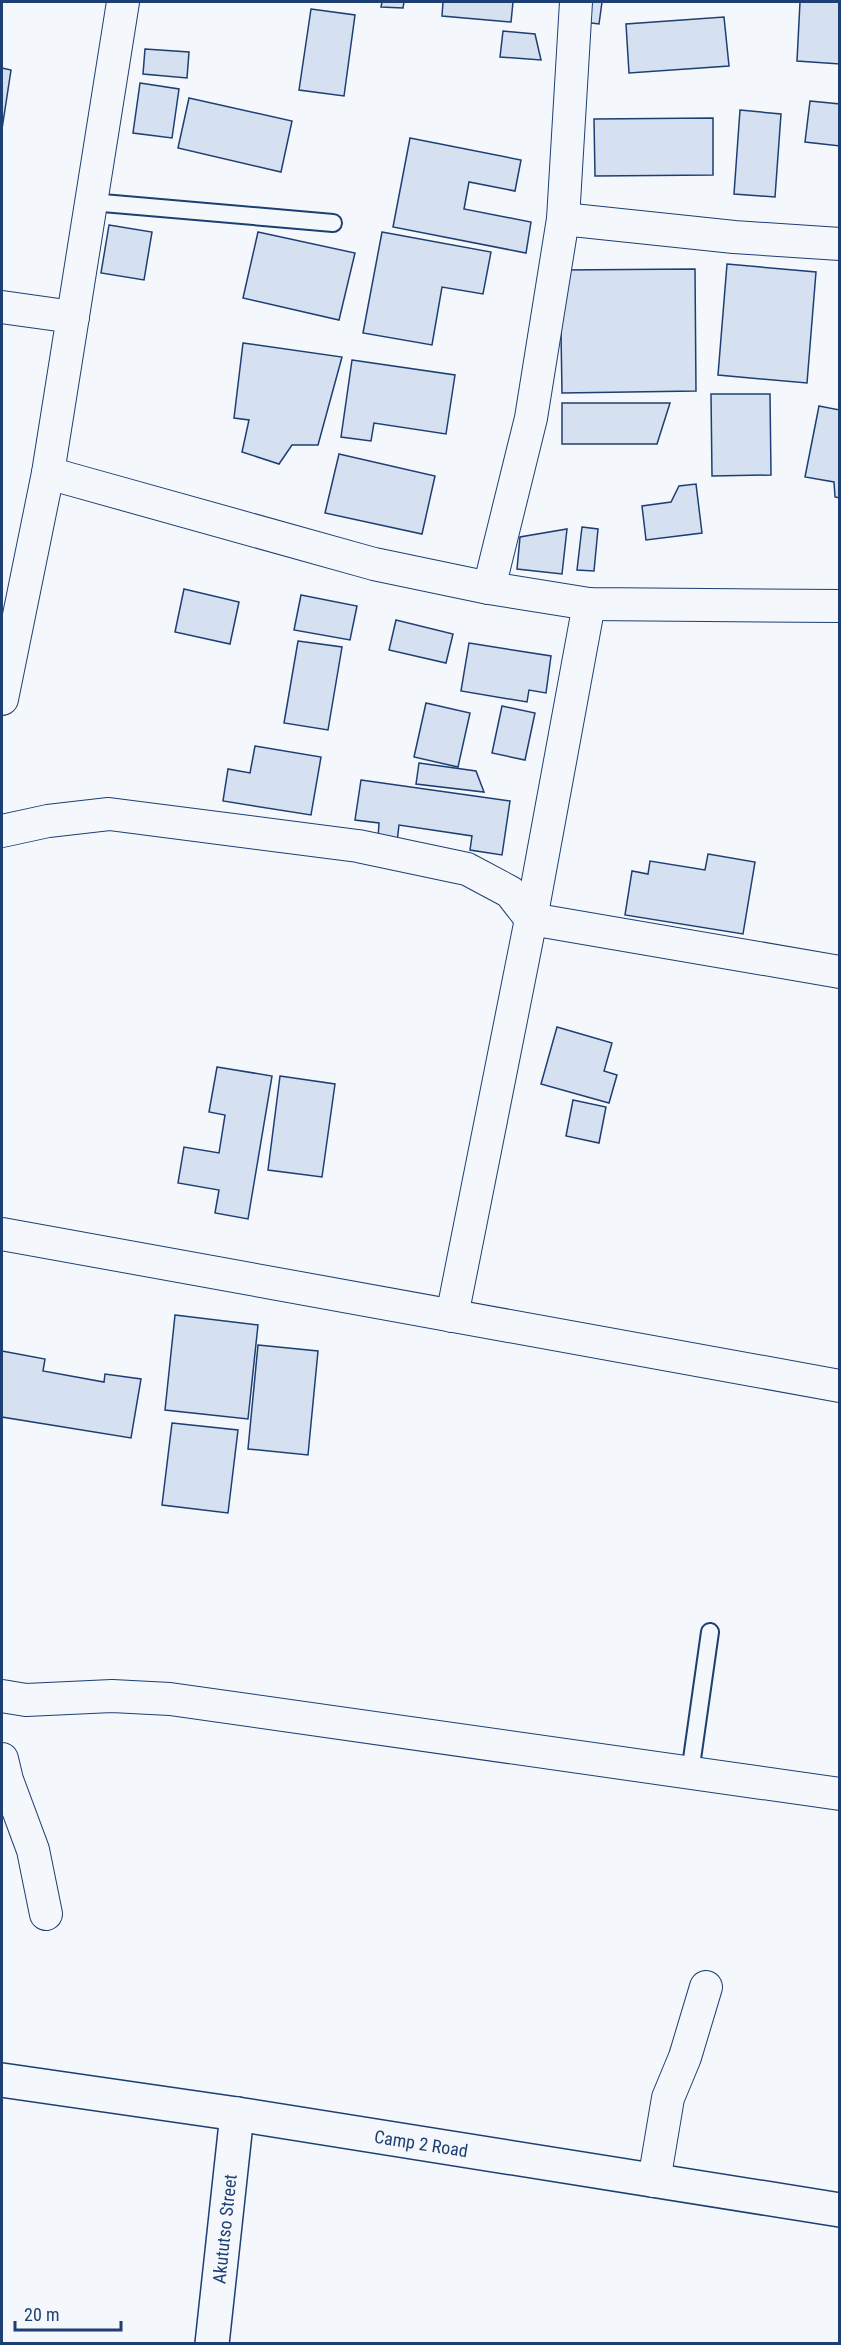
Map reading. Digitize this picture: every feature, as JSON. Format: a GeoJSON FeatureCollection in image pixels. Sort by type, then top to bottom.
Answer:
{"type":"FeatureCollection","features":[{"type":"Feature","properties":{"kind":"street"},"geometry":{"type":"LineString","coordinates":[[2,699],[13,590],[48,473],[123,2]]}},
{"type":"Feature","properties":{"kind":"street"},"geometry":{"type":"LineString","coordinates":[[489,588],[531,418],[563,219],[576,2]]}},
{"type":"Feature","properties":{"kind":"street"},"geometry":{"type":"LineString","coordinates":[[563,219],[734,237],[840,244]]}},
{"type":"Feature","properties":{"kind":"street"},"geometry":{"type":"LineString","coordinates":[[2,307],[73,317]]}},
{"type":"Feature","properties":{"kind":"street"},"geometry":{"type":"LineString","coordinates":[[48,473],[374,564],[489,588],[589,604],[840,606]]}},
{"type":"Feature","properties":{"kind":"street"},"geometry":{"type":"LineString","coordinates":[[452,1316],[531,919],[589,604]]}},
{"type":"Feature","properties":{"kind":"street"},"geometry":{"type":"LineString","coordinates":[[2,831],[48,821],[109,814],[358,846],[467,869],[510,891],[531,919],[840,972]]}},
{"type":"Feature","properties":{"kind":"street"},"geometry":{"type":"LineString","coordinates":[[2,1234],[840,1386]]}},
{"type":"Feature","properties":{"kind":"street"},"geometry":{"type":"LineString","coordinates":[[2,1696],[26,1700],[112,1696],[170,1699],[840,1794]]}},
{"type":"Feature","properties":{"kind":"street"},"geometry":{"type":"LineString","coordinates":[[2,1759],[7,1780],[33,1850],[46,1914]]}},
{"type":"Feature","properties":{"kind":"street"},"geometry":{"type":"LineString","coordinates":[[654,2181],[668,2098],[685,2057],[706,1987]]}},
{"type":"Feature","properties":{"kind":"street","name":"Camp 2 Road"},"geometry":{"type":"LineString","coordinates":[[2,2080],[237,2114],[840,2210]]}},
{"type":"Feature","properties":{"kind":"street","name":"Akututso Street"},"geometry":{"type":"LineString","coordinates":[[212,2343],[237,2114]]}},
{"type":"Feature","properties":{"kind":"lane"},"geometry":{"type":"LineString","coordinates":[[92,202],[333,223]]}},
{"type":"Feature","properties":{"kind":"lane"},"geometry":{"type":"LineString","coordinates":[[690,1773],[710,1632]]}},
{"type":"Feature","properties":{"kind":"building"},"geometry":{"type":"Polygon","coordinates":[[[382,2],[404,2],[403,8],[381,7],[382,2]]]}},
{"type":"Feature","properties":{"kind":"building"},"geometry":{"type":"Polygon","coordinates":[[[443,2],[513,2],[511,22],[442,16],[443,2]]]}},
{"type":"Feature","properties":{"kind":"building"},"geometry":{"type":"Polygon","coordinates":[[[587,2],[602,2],[599,24],[584,22],[587,2]]]}},
{"type":"Feature","properties":{"kind":"building"},"geometry":{"type":"Polygon","coordinates":[[[800,2],[840,2],[840,64],[797,61],[800,2]]]}},
{"type":"Feature","properties":{"kind":"building"},"geometry":{"type":"Polygon","coordinates":[[[311,9],[355,15],[344,96],[299,90],[311,9]]]}},
{"type":"Feature","properties":{"kind":"building"},"geometry":{"type":"Polygon","coordinates":[[[724,17],[729,66],[629,73],[626,24],[724,17]]]}},
{"type":"Feature","properties":{"kind":"building"},"geometry":{"type":"Polygon","coordinates":[[[503,31],[535,34],[541,60],[500,57],[503,31]]]}},
{"type":"Feature","properties":{"kind":"building"},"geometry":{"type":"Polygon","coordinates":[[[145,49],[189,52],[187,78],[143,74],[145,49]]]}},
{"type":"Feature","properties":{"kind":"building"},"geometry":{"type":"Polygon","coordinates":[[[2,68],[11,70],[2,129],[2,68]]]}},
{"type":"Feature","properties":{"kind":"building"},"geometry":{"type":"Polygon","coordinates":[[[140,83],[179,89],[172,138],[133,133],[140,83]]]}},
{"type":"Feature","properties":{"kind":"building"},"geometry":{"type":"Polygon","coordinates":[[[189,98],[292,121],[281,172],[178,148],[189,98]]]}},
{"type":"Feature","properties":{"kind":"building"},"geometry":{"type":"Polygon","coordinates":[[[810,101],[840,104],[840,146],[805,142],[810,101]]]}},
{"type":"Feature","properties":{"kind":"building"},"geometry":{"type":"Polygon","coordinates":[[[740,110],[781,114],[775,197],[734,194],[740,110]]]}},
{"type":"Feature","properties":{"kind":"building"},"geometry":{"type":"Polygon","coordinates":[[[713,118],[713,175],[595,176],[594,119],[713,118]]]}},
{"type":"Feature","properties":{"kind":"building"},"geometry":{"type":"Polygon","coordinates":[[[410,138],[521,160],[515,191],[469,182],[464,209],[531,222],[526,253],[393,227],[410,138]]]}},
{"type":"Feature","properties":{"kind":"building"},"geometry":{"type":"Polygon","coordinates":[[[109,225],[152,232],[144,280],[101,273],[109,225]]]}},
{"type":"Feature","properties":{"kind":"building"},"geometry":{"type":"Polygon","coordinates":[[[258,232],[355,253],[339,320],[243,298],[258,232]]]}},
{"type":"Feature","properties":{"kind":"building"},"geometry":{"type":"Polygon","coordinates":[[[382,232],[491,252],[483,294],[442,287],[432,345],[363,333],[382,232]]]}},
{"type":"Feature","properties":{"kind":"building"},"geometry":{"type":"Polygon","coordinates":[[[727,264],[816,272],[807,383],[718,375],[727,264]]]}},
{"type":"Feature","properties":{"kind":"building"},"geometry":{"type":"Polygon","coordinates":[[[695,269],[696,391],[562,393],[560,270],[695,269]]]}},
{"type":"Feature","properties":{"kind":"building"},"geometry":{"type":"Polygon","coordinates":[[[243,343],[342,357],[318,445],[292,445],[279,464],[242,452],[249,420],[234,418],[243,343]]]}},
{"type":"Feature","properties":{"kind":"building"},"geometry":{"type":"Polygon","coordinates":[[[352,360],[455,375],[446,434],[374,423],[371,441],[341,437],[352,360]]]}},
{"type":"Feature","properties":{"kind":"building"},"geometry":{"type":"Polygon","coordinates":[[[711,394],[770,394],[771,475],[712,476],[711,394]]]}},
{"type":"Feature","properties":{"kind":"building"},"geometry":{"type":"Polygon","coordinates":[[[562,403],[670,403],[657,444],[562,444],[562,403]]]}},
{"type":"Feature","properties":{"kind":"building"},"geometry":{"type":"Polygon","coordinates":[[[819,406],[840,410],[840,498],[835,497],[834,482],[805,477],[819,406]]]}},
{"type":"Feature","properties":{"kind":"building"},"geometry":{"type":"Polygon","coordinates":[[[339,454],[435,476],[422,534],[325,513],[339,454]]]}},
{"type":"Feature","properties":{"kind":"building"},"geometry":{"type":"Polygon","coordinates":[[[696,484],[702,533],[646,540],[642,506],[671,502],[679,486],[696,484]]]}},
{"type":"Feature","properties":{"kind":"building"},"geometry":{"type":"Polygon","coordinates":[[[582,527],[598,529],[594,571],[577,570],[582,527]]]}},
{"type":"Feature","properties":{"kind":"building"},"geometry":{"type":"Polygon","coordinates":[[[567,529],[562,574],[517,569],[520,537],[567,529]]]}},
{"type":"Feature","properties":{"kind":"building"},"geometry":{"type":"Polygon","coordinates":[[[184,589],[239,602],[230,644],[175,632],[184,589]]]}},
{"type":"Feature","properties":{"kind":"building"},"geometry":{"type":"Polygon","coordinates":[[[301,595],[357,606],[350,640],[294,630],[301,595]]]}},
{"type":"Feature","properties":{"kind":"building"},"geometry":{"type":"Polygon","coordinates":[[[396,620],[453,634],[446,663],[389,650],[396,620]]]}},
{"type":"Feature","properties":{"kind":"building"},"geometry":{"type":"Polygon","coordinates":[[[298,641],[342,647],[328,730],[284,723],[298,641]]]}},
{"type":"Feature","properties":{"kind":"building"},"geometry":{"type":"Polygon","coordinates":[[[469,643],[551,656],[546,693],[529,690],[527,702],[461,691],[469,643]]]}},
{"type":"Feature","properties":{"kind":"building"},"geometry":{"type":"Polygon","coordinates":[[[426,703],[470,713],[458,767],[414,757],[426,703]]]}},
{"type":"Feature","properties":{"kind":"building"},"geometry":{"type":"Polygon","coordinates":[[[502,706],[535,713],[525,760],[492,753],[502,706]]]}},
{"type":"Feature","properties":{"kind":"building"},"geometry":{"type":"Polygon","coordinates":[[[255,746],[321,757],[311,815],[223,801],[228,769],[250,773],[255,746]]]}},
{"type":"Feature","properties":{"kind":"building"},"geometry":{"type":"Polygon","coordinates":[[[419,763],[476,771],[484,792],[416,784],[419,763]]]}},
{"type":"Feature","properties":{"kind":"building"},"geometry":{"type":"Polygon","coordinates":[[[361,780],[510,801],[502,855],[470,850],[472,836],[399,825],[397,842],[378,839],[379,823],[355,820],[361,780]]]}},
{"type":"Feature","properties":{"kind":"building"},"geometry":{"type":"Polygon","coordinates":[[[708,854],[755,862],[743,934],[625,915],[632,871],[648,874],[650,861],[705,870],[708,854]]]}},
{"type":"Feature","properties":{"kind":"building"},"geometry":{"type":"Polygon","coordinates":[[[557,1027],[612,1043],[604,1071],[617,1075],[609,1103],[541,1084],[557,1027]]]}},
{"type":"Feature","properties":{"kind":"building"},"geometry":{"type":"Polygon","coordinates":[[[217,1067],[272,1076],[248,1219],[215,1213],[219,1190],[178,1183],[184,1147],[219,1153],[225,1115],[209,1112],[217,1067]]]}},
{"type":"Feature","properties":{"kind":"building"},"geometry":{"type":"Polygon","coordinates":[[[280,1076],[335,1084],[322,1177],[268,1170],[280,1076]]]}},
{"type":"Feature","properties":{"kind":"building"},"geometry":{"type":"Polygon","coordinates":[[[573,1100],[606,1107],[599,1143],[566,1136],[573,1100]]]}},
{"type":"Feature","properties":{"kind":"building"},"geometry":{"type":"Polygon","coordinates":[[[175,1315],[258,1325],[248,1419],[165,1410],[175,1315]]]}},
{"type":"Feature","properties":{"kind":"building"},"geometry":{"type":"Polygon","coordinates":[[[258,1345],[318,1351],[308,1455],[248,1449],[258,1345]]]}},
{"type":"Feature","properties":{"kind":"building"},"geometry":{"type":"Polygon","coordinates":[[[2,1351],[45,1359],[43,1371],[104,1382],[105,1374],[141,1379],[131,1438],[2,1417],[2,1351]]]}},
{"type":"Feature","properties":{"kind":"building"},"geometry":{"type":"Polygon","coordinates":[[[172,1423],[238,1430],[228,1513],[162,1505],[172,1423]]]}}]}
